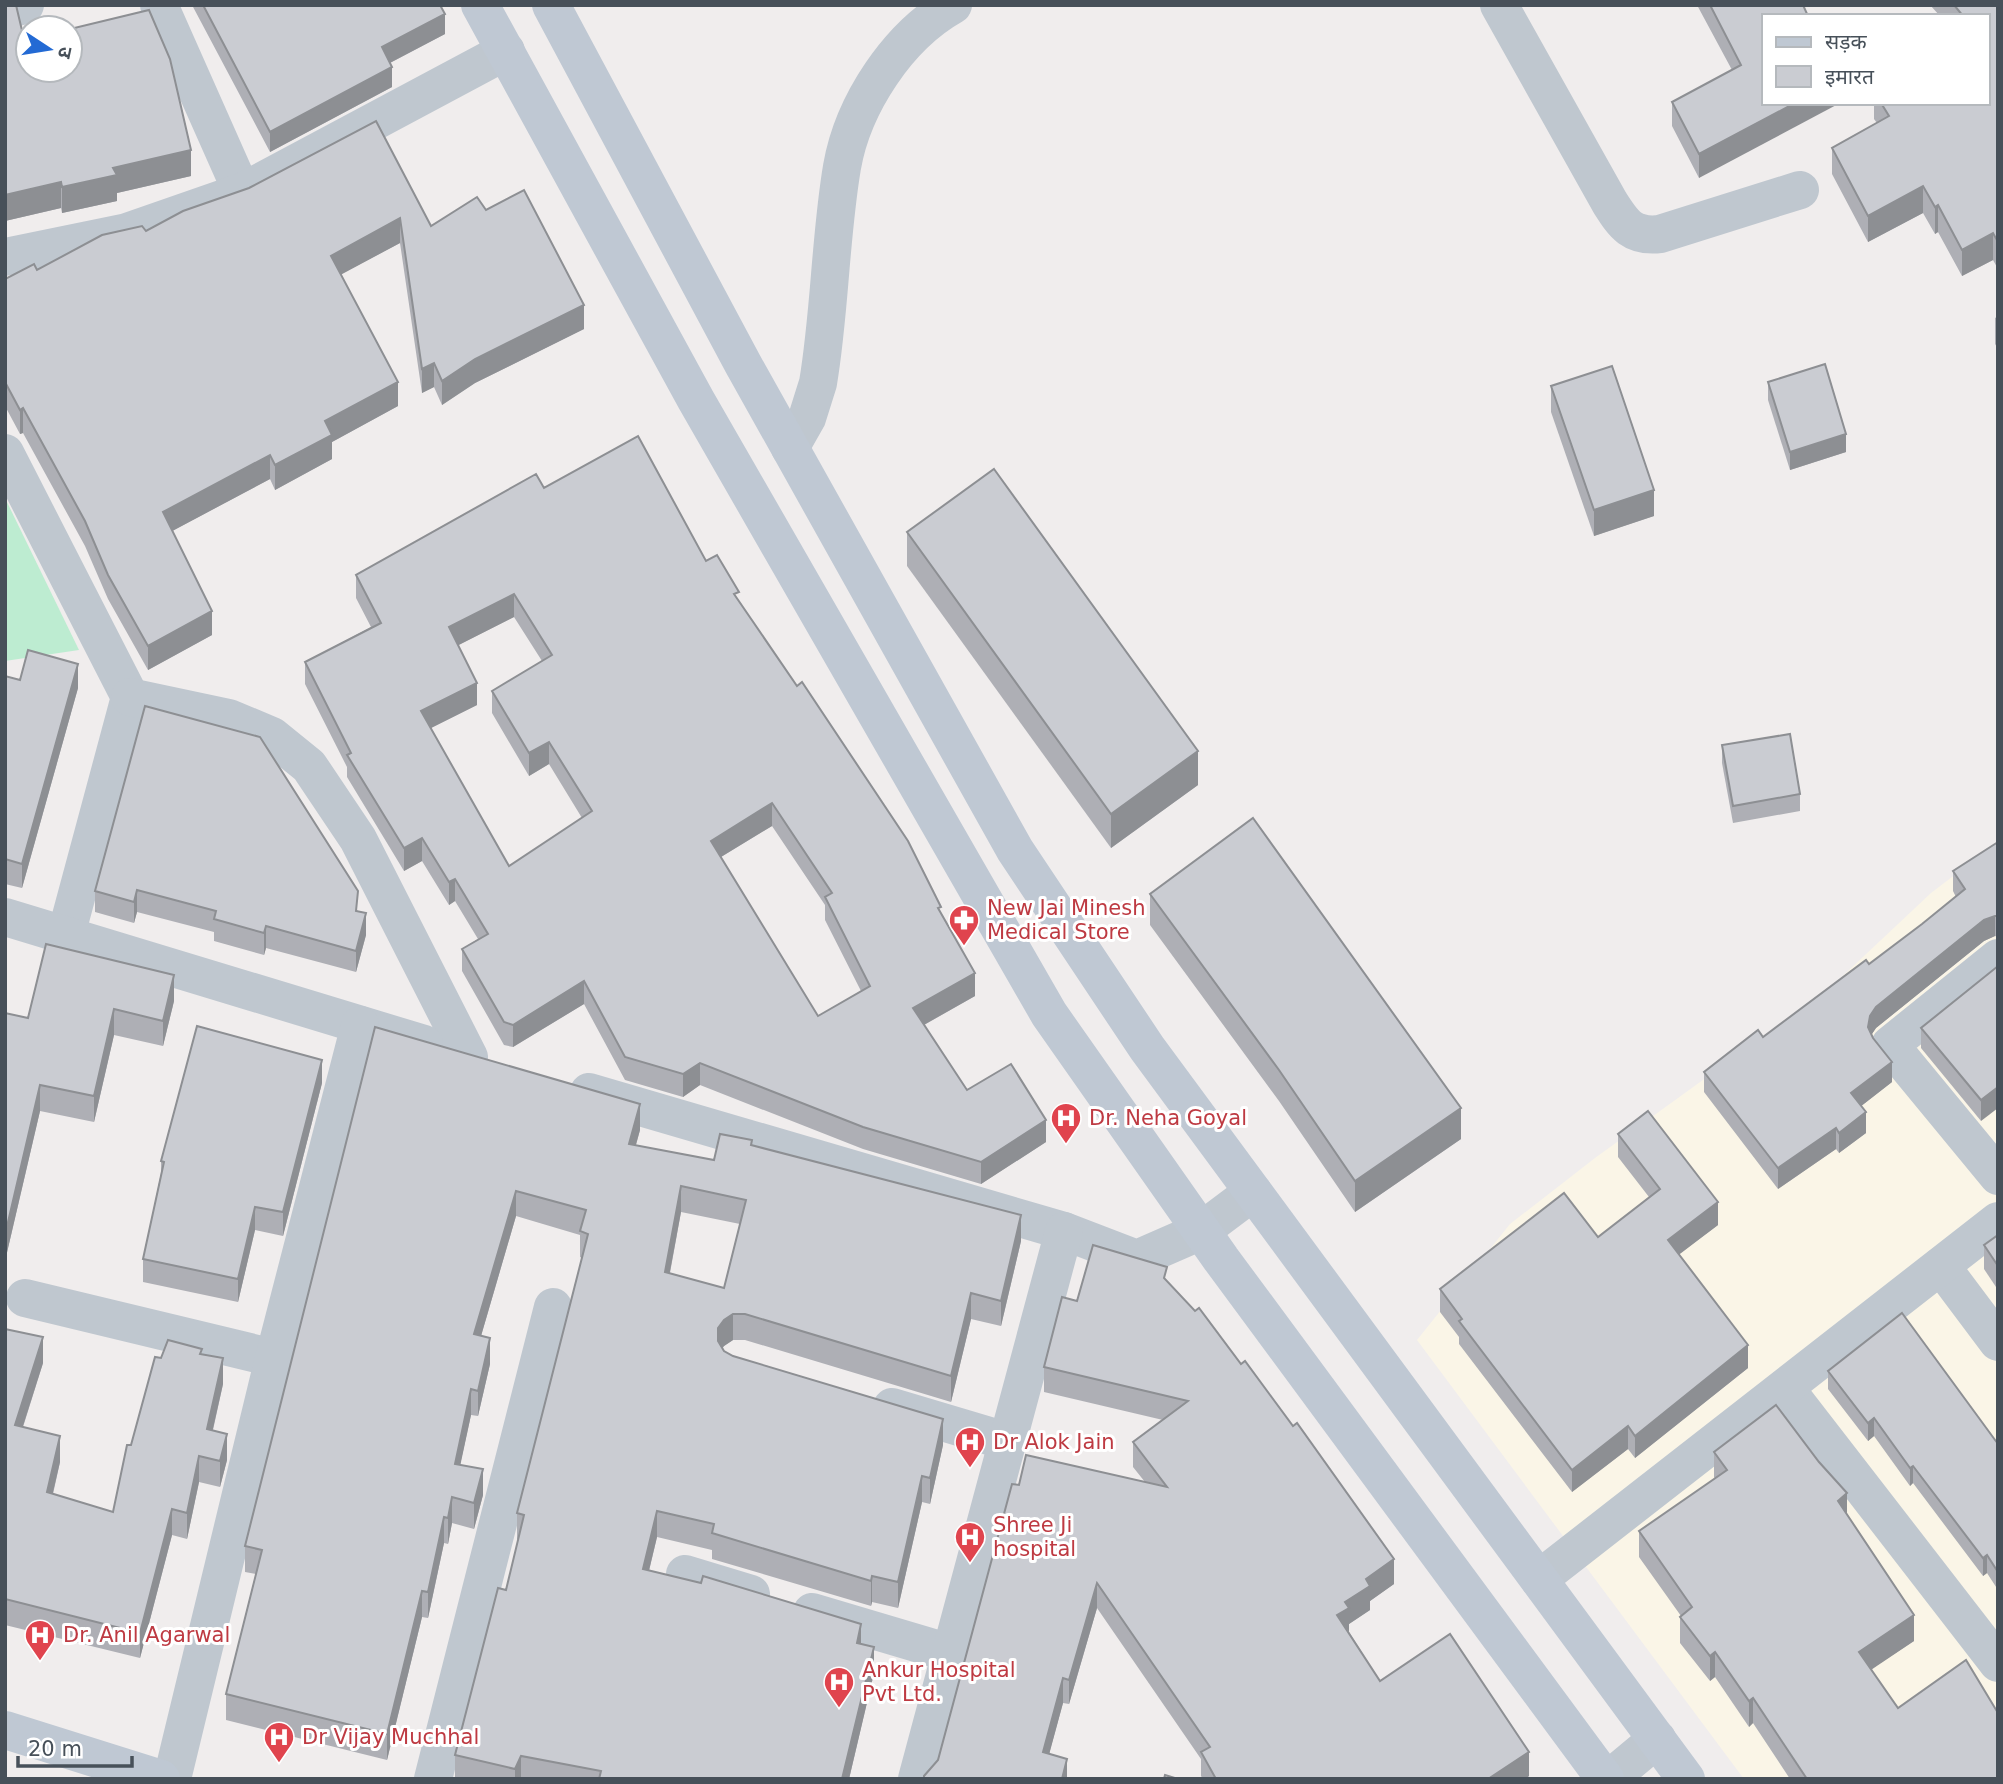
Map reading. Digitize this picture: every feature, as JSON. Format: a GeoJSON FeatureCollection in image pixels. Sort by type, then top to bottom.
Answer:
{"type":"FeatureCollection","features":[{"type":"Feature","properties":{"kind":"main road"},"geometry":{"type":"LineString","coordinates":[[480,5],[696,400],[1049,1014],[1202,1231],[1607,1779]]}},
{"type":"Feature","properties":{"kind":"main road"},"geometry":{"type":"LineString","coordinates":[[551,5],[789,448],[1015,850],[1147,1048],[1686,1779]]}},
{"type":"Feature","properties":{"kind":"main road"},"geometry":{"type":"LineString","coordinates":[[768,526],[817,497]]}},
{"type":"Feature","properties":{"kind":"main road"},"geometry":{"type":"LineString","coordinates":[[5,1730],[161,1779]]}},
{"type":"Feature","properties":{"kind":"street"},"geometry":{"type":"LineString","coordinates":[[5,10],[25,5]]}},
{"type":"Feature","properties":{"kind":"street"},"geometry":{"type":"LineString","coordinates":[[159,5],[242,192]]}},
{"type":"Feature","properties":{"kind":"street"},"geometry":{"type":"LineString","coordinates":[[789,448],[807,418],[818,383],[843,165],[859,115],[895,56],[930,18],[953,5]]}},
{"type":"Feature","properties":{"kind":"street"},"geometry":{"type":"LineString","coordinates":[[1499,5],[1610,203],[1632,233],[1645,236],[1660,234],[1800,190]]}},
{"type":"Feature","properties":{"kind":"street"},"geometry":{"type":"LineString","coordinates":[[5,257],[127,232],[242,192],[506,51]]}},
{"type":"Feature","properties":{"kind":"street"},"geometry":{"type":"LineString","coordinates":[[5,453],[130,697],[66,935]]}},
{"type":"Feature","properties":{"kind":"street"},"geometry":{"type":"LineString","coordinates":[[130,697],[229,718],[272,736],[309,766],[358,839],[469,1057]]}},
{"type":"Feature","properties":{"kind":"street"},"geometry":{"type":"LineString","coordinates":[[5,917],[508,1068]]}},
{"type":"Feature","properties":{"kind":"street"},"geometry":{"type":"LineString","coordinates":[[1998,958],[1890,1045],[1998,1176]]}},
{"type":"Feature","properties":{"kind":"street"},"geometry":{"type":"LineString","coordinates":[[172,1779],[274,1358],[360,1025]]}},
{"type":"Feature","properties":{"kind":"street"},"geometry":{"type":"LineString","coordinates":[[561,1084],[1064,1231],[1137,1259],[1202,1231],[1253,1192]]}},
{"type":"Feature","properties":{"kind":"street"},"geometry":{"type":"LineString","coordinates":[[1539,1579],[1998,1222]]}},
{"type":"Feature","properties":{"kind":"street"},"geometry":{"type":"LineString","coordinates":[[917,1779],[1064,1231]]}},
{"type":"Feature","properties":{"kind":"street"},"geometry":{"type":"LineString","coordinates":[[1941,1266],[1998,1342]]}},
{"type":"Feature","properties":{"kind":"street"},"geometry":{"type":"LineString","coordinates":[[24,1298],[274,1358]]}},
{"type":"Feature","properties":{"kind":"street"},"geometry":{"type":"LineString","coordinates":[[433,1779],[554,1307]]}},
{"type":"Feature","properties":{"kind":"street"},"geometry":{"type":"LineString","coordinates":[[1785,1388],[1998,1663]]}},
{"type":"Feature","properties":{"kind":"street"},"geometry":{"type":"LineString","coordinates":[[854,1396],[1006,1441]]}},
{"type":"Feature","properties":{"kind":"street"},"geometry":{"type":"LineString","coordinates":[[685,1574],[950,1653]]}},
{"type":"Feature","properties":{"kind":"street"},"geometry":{"type":"LineString","coordinates":[[1607,1779],[1657,1739]]}},
{"type":"Feature","properties":{"kind":"shaded area"},"geometry":{"type":"Polygon","coordinates":[[[1998,842],[1998,1779],[1744,1779],[1417,1340],[1510,1224],[1595,1158],[1830,988],[1931,893],[1998,842]]]}},
{"type":"Feature","properties":{"kind":"green space"},"geometry":{"type":"Polygon","coordinates":[[[5,498],[79,650],[5,661],[5,498]]]}},
{"type":"Feature","properties":{"kind":"building"},"geometry":{"type":"Polygon","coordinates":[[[5,5],[16,5],[18,14],[14,14],[14,84],[84,84],[84,26],[149,10],[170,59],[191,150],[113,168],[117,175],[62,187],[61,182],[5,195],[5,5]]]}},
{"type":"Feature","properties":{"kind":"building"},"geometry":{"type":"Polygon","coordinates":[[[203,5],[440,5],[445,14],[382,47],[392,67],[270,132],[203,5]]]}},
{"type":"Feature","properties":{"kind":"building"},"geometry":{"type":"Polygon","coordinates":[[[1710,5],[1803,5],[1807,14],[1762,14],[1762,105],[1791,105],[1699,154],[1672,102],[1741,65],[1710,5]]]}},
{"type":"Feature","properties":{"kind":"building"},"geometry":{"type":"Polygon","coordinates":[[[1954,5],[1998,5],[1998,242],[1993,233],[1962,250],[1938,205],[1935,207],[1923,186],[1868,216],[1832,148],[1889,116],[1882,105],[1989,105],[1989,14],[1961,14],[1954,5]]]}},
{"type":"Feature","properties":{"kind":"building"},"geometry":{"type":"Polygon","coordinates":[[[376,121],[431,226],[477,197],[486,210],[524,190],[584,305],[475,359],[442,381],[434,363],[422,369],[400,218],[331,256],[398,382],[325,421],[332,435],[275,465],[270,455],[163,512],[212,611],[148,646],[108,575],[85,521],[23,408],[20,410],[5,382],[5,279],[34,264],[37,270],[102,235],[142,226],[146,231],[183,211],[249,188],[376,121]]]}},
{"type":"Feature","properties":{"kind":"building"},"geometry":{"type":"Polygon","coordinates":[[[1825,364],[1846,434],[1790,452],[1768,382],[1825,364]]]}},
{"type":"Feature","properties":{"kind":"building"},"geometry":{"type":"Polygon","coordinates":[[[1612,366],[1654,490],[1594,510],[1551,386],[1612,366]]]}},
{"type":"Feature","properties":{"kind":"building"},"geometry":{"type":"Polygon","coordinates":[[[638,436],[706,561],[717,555],[739,592],[734,594],[797,686],[802,682],[908,841],[941,907],[938,908],[975,973],[913,1008],[967,1090],[1011,1064],[1046,1120],[981,1162],[863,1127],[700,1063],[683,1074],[625,1057],[584,981],[513,1025],[504,1022],[462,949],[488,934],[455,879],[449,882],[422,838],[404,848],[347,755],[351,753],[305,662],[381,623],[356,575],[536,474],[544,488],[638,436]],[[514,594],[449,627],[477,683],[421,711],[509,866],[592,811],[549,742],[529,753],[492,691],[552,655],[514,594]],[[772,803],[711,841],[818,1016],[870,986],[825,897],[832,893],[772,803]]]}},
{"type":"Feature","properties":{"kind":"building"},"geometry":{"type":"Polygon","coordinates":[[[994,469],[1198,751],[1111,814],[907,532],[994,469]]]}},
{"type":"Feature","properties":{"kind":"building"},"geometry":{"type":"Polygon","coordinates":[[[28,650],[78,664],[22,864],[5,859],[5,676],[20,680],[28,650]]]}},
{"type":"Feature","properties":{"kind":"building"},"geometry":{"type":"Polygon","coordinates":[[[145,706],[260,737],[358,891],[356,911],[366,913],[356,951],[266,926],[264,933],[214,919],[216,911],[137,890],[134,902],[95,891],[145,706]]]}},
{"type":"Feature","properties":{"kind":"building"},"geometry":{"type":"Polygon","coordinates":[[[1790,734],[1800,794],[1733,806],[1722,745],[1790,734]]]}},
{"type":"Feature","properties":{"kind":"building"},"geometry":{"type":"Polygon","coordinates":[[[1253,818],[1461,1108],[1355,1181],[1279,1070],[1150,894],[1253,818]]]}},
{"type":"Feature","properties":{"kind":"building"},"geometry":{"type":"Polygon","coordinates":[[[1998,842],[1998,916],[1984,920],[1876,1007],[1870,1016],[1868,1027],[1873,1038],[1892,1062],[1851,1093],[1866,1112],[1839,1133],[1836,1128],[1778,1168],[1704,1072],[1758,1030],[1763,1037],[1866,960],[1869,964],[1922,924],[1965,889],[1953,871],[1998,842]]]}},
{"type":"Feature","properties":{"kind":"building"},"geometry":{"type":"Polygon","coordinates":[[[46,944],[174,975],[163,1021],[114,1009],[94,1096],[40,1085],[5,1235],[5,1013],[28,1018],[46,944]]]}},
{"type":"Feature","properties":{"kind":"building"},"geometry":{"type":"Polygon","coordinates":[[[1998,966],[1998,1087],[1981,1100],[1921,1028],[1998,966]]]}},
{"type":"Feature","properties":{"kind":"building"},"geometry":{"type":"Polygon","coordinates":[[[197,1026],[322,1060],[283,1212],[255,1207],[238,1279],[143,1259],[164,1162],[161,1161],[197,1026]]]}},
{"type":"Feature","properties":{"kind":"building"},"geometry":{"type":"Polygon","coordinates":[[[375,1027],[640,1104],[629,1144],[714,1160],[720,1134],[752,1140],[751,1145],[1021,1215],[1001,1301],[971,1293],[951,1376],[745,1314],[733,1314],[718,1328],[718,1341],[724,1351],[733,1356],[943,1419],[930,1478],[922,1476],[898,1582],[872,1576],[871,1581],[712,1533],[714,1524],[657,1511],[643,1569],[701,1583],[703,1576],[861,1624],[857,1643],[874,1647],[842,1779],[599,1779],[601,1771],[521,1756],[515,1769],[455,1755],[498,1588],[506,1590],[524,1515],[517,1513],[588,1234],[580,1231],[586,1210],[516,1191],[474,1334],[490,1338],[478,1391],[471,1389],[455,1464],[483,1469],[474,1503],[452,1497],[448,1518],[444,1517],[428,1592],[422,1591],[387,1734],[226,1694],[262,1550],[245,1546],[375,1027]],[[681,1186],[665,1272],[724,1288],[746,1200],[681,1186]]]}},
{"type":"Feature","properties":{"kind":"building"},"geometry":{"type":"Polygon","coordinates":[[[1648,1111],[1718,1202],[1668,1240],[1748,1345],[1635,1436],[1628,1426],[1572,1470],[1459,1321],[1462,1319],[1440,1289],[1564,1193],[1598,1237],[1660,1189],[1618,1134],[1648,1111]]]}},
{"type":"Feature","properties":{"kind":"building"},"geometry":{"type":"Polygon","coordinates":[[[1998,1235],[1998,1266],[1984,1245],[1998,1235]]]}},
{"type":"Feature","properties":{"kind":"building"},"geometry":{"type":"Polygon","coordinates":[[[1093,1245],[1167,1267],[1164,1278],[1195,1311],[1199,1308],[1241,1364],[1245,1361],[1293,1426],[1297,1423],[1394,1559],[1366,1579],[1370,1586],[1345,1602],[1349,1608],[1337,1615],[1380,1681],[1450,1634],[1529,1752],[1488,1779],[1216,1779],[1201,1752],[1210,1747],[1097,1583],[1069,1680],[1063,1678],[1043,1752],[1067,1759],[1062,1779],[924,1779],[938,1760],[1012,1484],[1019,1485],[1026,1455],[1167,1487],[1133,1442],[1188,1401],[1044,1367],[1062,1297],[1077,1301],[1093,1245]]]}},
{"type":"Feature","properties":{"kind":"building"},"geometry":{"type":"Polygon","coordinates":[[[1902,1313],[1998,1444],[1998,1572],[1987,1555],[1983,1558],[1913,1466],[1910,1468],[1874,1418],[1868,1423],[1828,1371],[1902,1313]]]}},
{"type":"Feature","properties":{"kind":"building"},"geometry":{"type":"Polygon","coordinates":[[[5,1329],[43,1337],[15,1425],[60,1436],[47,1492],[113,1512],[127,1445],[131,1445],[155,1357],[161,1358],[168,1340],[202,1349],[200,1354],[223,1358],[207,1429],[227,1434],[220,1461],[199,1456],[187,1513],[172,1509],[140,1633],[5,1599],[5,1329]]]}},
{"type":"Feature","properties":{"kind":"building"},"geometry":{"type":"Polygon","coordinates":[[[1776,1405],[1819,1462],[1847,1493],[1838,1501],[1914,1615],[1859,1652],[1898,1708],[1966,1660],[1998,1713],[1998,1779],[1807,1779],[1753,1698],[1749,1701],[1715,1652],[1710,1656],[1680,1617],[1692,1607],[1639,1531],[1727,1470],[1714,1452],[1776,1405]]]}},
{"type":"Feature","properties":{"kind":"place","name":"New Jai Minesh Medical Store"},"geometry":{"type":"Point","coordinates":[964,947]}},
{"type":"Feature","properties":{"kind":"place","name":"Dr. Neha Goyal"},"geometry":{"type":"Point","coordinates":[1066,1145]}},
{"type":"Feature","properties":{"kind":"place","name":"Dr Alok Jain"},"geometry":{"type":"Point","coordinates":[970,1469]}},
{"type":"Feature","properties":{"kind":"place","name":"Shree Ji hospital"},"geometry":{"type":"Point","coordinates":[970,1564]}},
{"type":"Feature","properties":{"kind":"place","name":"Dr. Anil Agarwal"},"geometry":{"type":"Point","coordinates":[40,1662]}},
{"type":"Feature","properties":{"kind":"place","name":"Ankur Hospital Pvt Ltd."},"geometry":{"type":"Point","coordinates":[839,1709]}},
{"type":"Feature","properties":{"kind":"place","name":"Dr Vijay Muchhal"},"geometry":{"type":"Point","coordinates":[279,1764]}}]}
